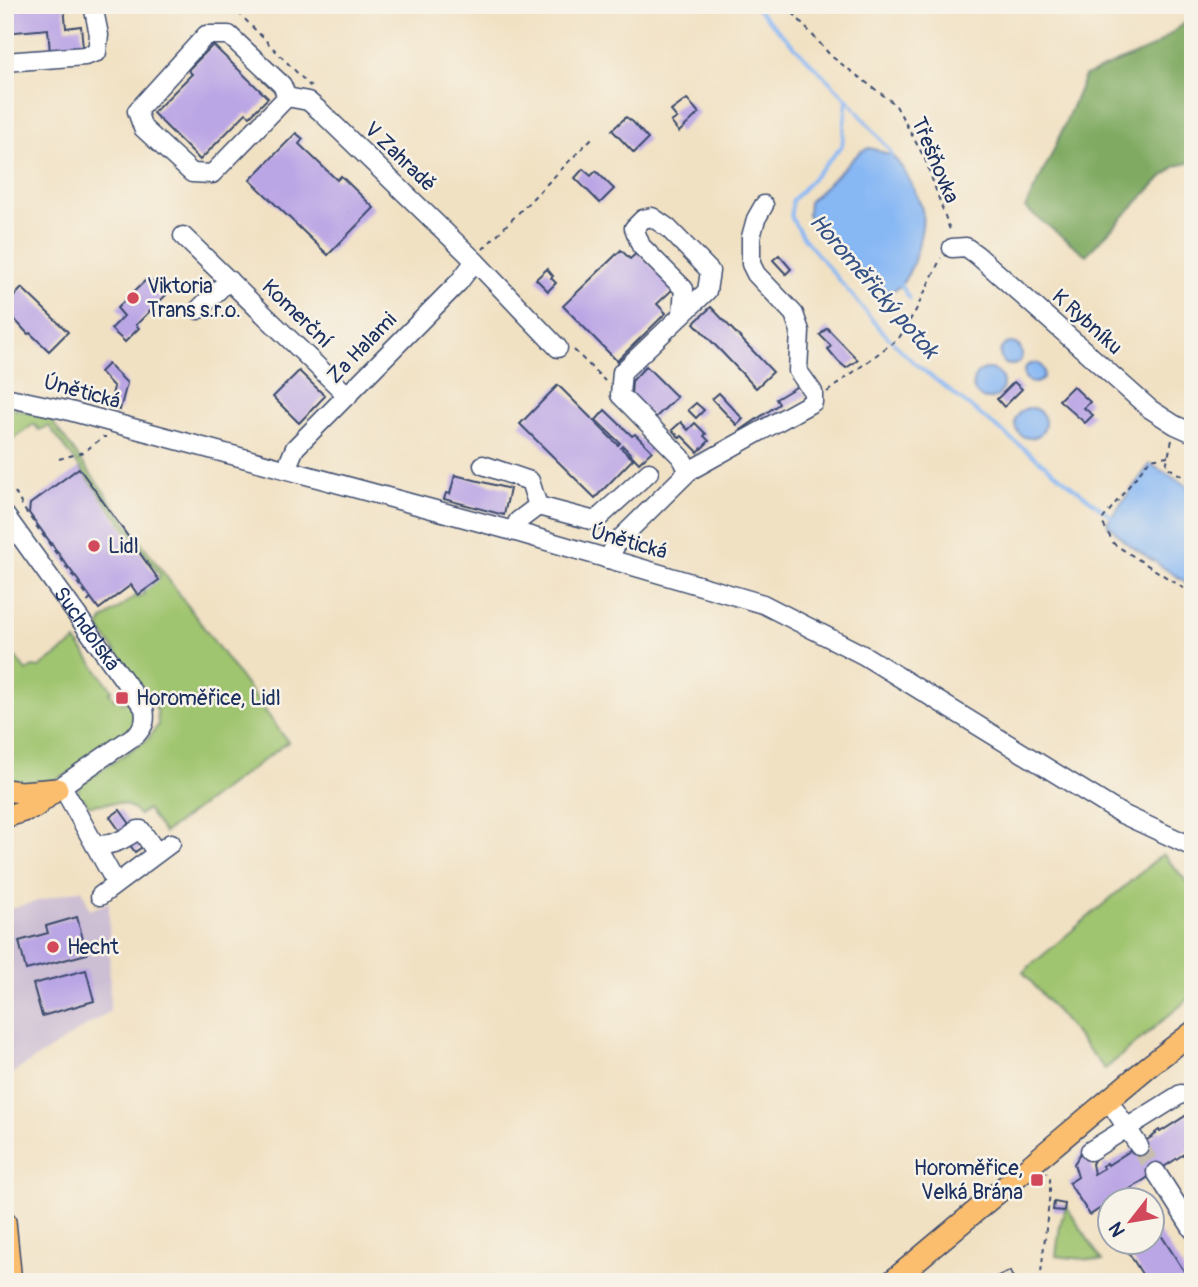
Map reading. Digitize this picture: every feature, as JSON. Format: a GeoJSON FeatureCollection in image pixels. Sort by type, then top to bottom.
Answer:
{"type":"FeatureCollection","features":[{"type":"Feature","properties":{"kind":"main road"},"geometry":{"type":"LineString","coordinates":[[5,790],[55,788]]}},
{"type":"Feature","properties":{"kind":"main road"},"geometry":{"type":"LineString","coordinates":[[5,799],[55,788]]}},
{"type":"Feature","properties":{"kind":"main road"},"geometry":{"type":"LineString","coordinates":[[5,816],[34,807],[55,788]]}},
{"type":"Feature","properties":{"kind":"main road"},"geometry":{"type":"LineString","coordinates":[[891,1282],[1193,1032]]}},
{"type":"Feature","properties":{"kind":"main road"},"geometry":{"type":"LineString","coordinates":[[5,1221],[11,1282]]}},
{"type":"Feature","properties":{"kind":"street"},"geometry":{"type":"LineString","coordinates":[[5,62],[85,56],[97,52],[99,35],[93,5]]}},
{"type":"Feature","properties":{"kind":"street"},"geometry":{"type":"LineString","coordinates":[[206,35],[229,35],[282,85],[287,97],[212,173],[192,173],[143,128],[137,111],[206,35]]}},
{"type":"Feature","properties":{"kind":"street","name":"V Zahradě"},"geometry":{"type":"LineString","coordinates":[[287,97],[308,101],[321,112],[565,347]]}},
{"type":"Feature","properties":{"kind":"street"},"geometry":{"type":"LineString","coordinates":[[607,559],[620,539],[690,471],[813,402],[813,392],[798,371],[800,331],[794,314],[756,274],[751,264],[751,237],[756,219],[764,205]]}},
{"type":"Feature","properties":{"kind":"street"},"geometry":{"type":"LineString","coordinates":[[682,313],[684,289],[641,246],[634,228],[643,219],[652,217],[668,228],[709,271],[707,291],[622,372],[620,395],[681,457],[690,471]]}},
{"type":"Feature","properties":{"kind":"street","name":"Komerční"},"geometry":{"type":"LineString","coordinates":[[183,236],[348,396]]}},
{"type":"Feature","properties":{"kind":"street","name":"K Rybníku"},"geometry":{"type":"LineString","coordinates":[[952,248],[966,247],[978,255],[1150,409],[1193,433]]}},
{"type":"Feature","properties":{"kind":"street","name":"Za Halami"},"geometry":{"type":"LineString","coordinates":[[286,469],[295,448],[459,282],[475,261]]}},
{"type":"Feature","properties":{"kind":"street"},"geometry":{"type":"LineString","coordinates":[[198,310],[229,280]]}},
{"type":"Feature","properties":{"kind":"street","name":"Únětická"},"geometry":{"type":"LineString","coordinates":[[5,397],[66,410],[286,469],[513,531],[763,604],[865,656],[1120,813],[1193,847]]}},
{"type":"Feature","properties":{"kind":"street"},"geometry":{"type":"LineString","coordinates":[[483,465],[530,481],[538,506]]}},
{"type":"Feature","properties":{"kind":"street"},"geometry":{"type":"LineString","coordinates":[[538,506],[595,521],[649,472]]}},
{"type":"Feature","properties":{"kind":"street"},"geometry":{"type":"LineString","coordinates":[[513,531],[518,521],[538,506]]}},
{"type":"Feature","properties":{"kind":"street","name":"Suchdolská"},"geometry":{"type":"LineString","coordinates":[[5,515],[144,708],[146,718],[144,726],[137,734],[55,788]]}},
{"type":"Feature","properties":{"kind":"street"},"geometry":{"type":"LineString","coordinates":[[55,788],[95,845],[116,883]]}},
{"type":"Feature","properties":{"kind":"street"},"geometry":{"type":"LineString","coordinates":[[95,845],[108,846],[141,830],[164,848],[100,896]]}},
{"type":"Feature","properties":{"kind":"street"},"geometry":{"type":"LineString","coordinates":[[1090,1152],[1181,1094]]}},
{"type":"Feature","properties":{"kind":"street"},"geometry":{"type":"LineString","coordinates":[[1109,1101],[1139,1146]]}},
{"type":"Feature","properties":{"kind":"street"},"geometry":{"type":"LineString","coordinates":[[1156,1172],[1193,1230]]}},
{"type":"Feature","properties":{"kind":"path"},"geometry":{"type":"LineString","coordinates":[[231,5],[319,95],[321,112]]}},
{"type":"Feature","properties":{"kind":"path","name":"Třešňovka"},"geometry":{"type":"LineString","coordinates":[[786,5],[831,56],[895,104],[925,159],[951,231],[952,248]]}},
{"type":"Feature","properties":{"kind":"path"},"geometry":{"type":"LineString","coordinates":[[475,261],[478,254],[595,135]]}},
{"type":"Feature","properties":{"kind":"path"},"geometry":{"type":"LineString","coordinates":[[813,402],[898,338],[916,310],[942,256],[952,248]]}},
{"type":"Feature","properties":{"kind":"path"},"geometry":{"type":"LineString","coordinates":[[565,347],[620,395]]}},
{"type":"Feature","properties":{"kind":"path"},"geometry":{"type":"LineString","coordinates":[[1175,425],[1166,466],[1193,483]]}},
{"type":"Feature","properties":{"kind":"path"},"geometry":{"type":"LineString","coordinates":[[59,460],[84,452],[103,437],[114,437]]}},
{"type":"Feature","properties":{"kind":"path"},"geometry":{"type":"LineString","coordinates":[[1168,456],[1150,459],[1103,519],[1103,524],[1114,544],[1193,594]]}},
{"type":"Feature","properties":{"kind":"path"},"geometry":{"type":"LineString","coordinates":[[1040,1282],[1050,1192],[1050,1178],[1046,1171]]}},
{"type":"Feature","properties":{"kind":"shaded area"},"geometry":{"type":"Polygon","coordinates":[[[82,889],[90,910],[109,902],[110,1011],[8,1076],[5,1034],[5,910],[82,889]]]}},
{"type":"Feature","properties":{"kind":"green space"},"geometry":{"type":"Polygon","coordinates":[[[1193,16],[1193,162],[1176,166],[1157,182],[1086,255],[1025,208],[1052,154],[1085,76],[1155,46],[1193,16]]]}},
{"type":"Feature","properties":{"kind":"green space"},"geometry":{"type":"Polygon","coordinates":[[[5,407],[51,420],[288,742],[164,833],[147,809],[139,815],[134,809],[122,804],[88,805],[83,798],[78,800],[82,784],[149,738],[158,725],[157,710],[99,628],[103,620],[137,595],[139,598],[144,594],[142,590],[160,577],[159,574],[49,426],[39,430],[34,424],[5,445],[5,407]]]}},
{"type":"Feature","properties":{"kind":"green space"},"geometry":{"type":"Polygon","coordinates":[[[76,641],[112,690],[109,693],[114,699],[118,697],[122,703],[126,700],[131,707],[134,717],[131,729],[71,773],[51,781],[5,784],[5,643],[26,671],[33,667],[39,668],[76,641]]]}},
{"type":"Feature","properties":{"kind":"green space"},"geometry":{"type":"Polygon","coordinates":[[[1163,854],[1193,889],[1193,995],[1105,1069],[1023,972],[1163,854]]]}},
{"type":"Feature","properties":{"kind":"green space"},"geometry":{"type":"Polygon","coordinates":[[[1066,1206],[1096,1252],[1096,1256],[1102,1261],[1056,1256],[1060,1225],[1066,1206]]]}},
{"type":"Feature","properties":{"kind":"water"},"geometry":{"type":"Polygon","coordinates":[[[869,148],[889,155],[898,162],[911,182],[922,210],[919,245],[909,272],[894,290],[885,291],[867,279],[808,216],[809,202],[861,151],[869,148]]]}},
{"type":"Feature","properties":{"kind":"water"},"geometry":{"type":"Polygon","coordinates":[[[1011,343],[1019,346],[1022,354],[1019,362],[1011,365],[1003,362],[1000,354],[1003,346],[1011,343]]]}},
{"type":"Feature","properties":{"kind":"water"},"geometry":{"type":"Polygon","coordinates":[[[1034,363],[1041,366],[1044,373],[1041,380],[1034,383],[1027,380],[1024,373],[1027,366],[1034,363]]]}},
{"type":"Feature","properties":{"kind":"water"},"geometry":{"type":"Polygon","coordinates":[[[988,369],[994,370],[1002,378],[1002,390],[994,398],[988,399],[982,398],[974,390],[973,384],[974,378],[982,370],[988,369]]]}},
{"type":"Feature","properties":{"kind":"water"},"geometry":{"type":"Polygon","coordinates":[[[1030,408],[1041,412],[1045,423],[1041,434],[1030,438],[1019,434],[1015,423],[1019,412],[1030,408]]]}},
{"type":"Feature","properties":{"kind":"water"},"geometry":{"type":"Polygon","coordinates":[[[1150,464],[1193,489],[1193,587],[1125,542],[1107,523],[1150,464]]]}},
{"type":"Feature","properties":{"kind":"building"},"geometry":{"type":"Polygon","coordinates":[[[5,5],[64,5],[66,28],[81,26],[83,48],[50,52],[48,29],[5,33],[5,5]]]}},
{"type":"Feature","properties":{"kind":"building"},"geometry":{"type":"Polygon","coordinates":[[[213,45],[268,98],[250,116],[246,113],[200,160],[153,113],[192,74],[188,70],[213,45]]]}},
{"type":"Feature","properties":{"kind":"building"},"geometry":{"type":"Polygon","coordinates":[[[687,99],[699,113],[679,132],[671,122],[677,118],[671,111],[687,99]]]}},
{"type":"Feature","properties":{"kind":"building"},"geometry":{"type":"Polygon","coordinates":[[[626,117],[648,139],[634,153],[612,130],[626,117]]]}},
{"type":"Feature","properties":{"kind":"building"},"geometry":{"type":"Polygon","coordinates":[[[296,133],[303,139],[299,144],[337,180],[341,176],[374,208],[328,255],[250,180],[296,133]]]}},
{"type":"Feature","properties":{"kind":"building"},"geometry":{"type":"Polygon","coordinates":[[[583,169],[591,176],[596,171],[614,189],[600,203],[575,178],[583,169]]]}},
{"type":"Feature","properties":{"kind":"building"},"geometry":{"type":"Polygon","coordinates":[[[621,250],[630,259],[638,252],[673,289],[657,304],[666,313],[617,361],[563,306],[621,250]]]}},
{"type":"Feature","properties":{"kind":"building"},"geometry":{"type":"Polygon","coordinates":[[[779,255],[791,269],[786,274],[773,260],[779,255]]]}},
{"type":"Feature","properties":{"kind":"building"},"geometry":{"type":"Polygon","coordinates":[[[547,269],[556,283],[548,291],[536,279],[547,269]]]}},
{"type":"Feature","properties":{"kind":"building"},"geometry":{"type":"Polygon","coordinates":[[[148,278],[166,295],[136,325],[139,328],[125,342],[111,329],[124,316],[117,308],[148,278]]]}},
{"type":"Feature","properties":{"kind":"building"},"geometry":{"type":"Polygon","coordinates":[[[22,288],[68,332],[49,351],[28,334],[5,309],[22,288]]]}},
{"type":"Feature","properties":{"kind":"building"},"geometry":{"type":"Polygon","coordinates":[[[711,307],[773,372],[756,388],[694,323],[711,307]]]}},
{"type":"Feature","properties":{"kind":"building"},"geometry":{"type":"Polygon","coordinates":[[[827,328],[858,360],[846,368],[838,361],[828,349],[831,346],[820,335],[827,328]]]}},
{"type":"Feature","properties":{"kind":"building"},"geometry":{"type":"Polygon","coordinates":[[[108,364],[127,383],[120,410],[109,407],[114,387],[100,372],[108,364]]]}},
{"type":"Feature","properties":{"kind":"building"},"geometry":{"type":"Polygon","coordinates":[[[646,366],[677,397],[654,419],[631,396],[632,381],[646,366]]]}},
{"type":"Feature","properties":{"kind":"building"},"geometry":{"type":"Polygon","coordinates":[[[299,371],[325,396],[299,423],[273,397],[299,371]]]}},
{"type":"Feature","properties":{"kind":"building"},"geometry":{"type":"Polygon","coordinates":[[[1014,382],[1022,389],[1004,407],[997,399],[1014,382]]]}},
{"type":"Feature","properties":{"kind":"building"},"geometry":{"type":"Polygon","coordinates":[[[558,385],[618,445],[620,443],[596,420],[605,410],[652,451],[639,463],[623,446],[621,448],[633,459],[595,498],[520,424],[558,385]]]}},
{"type":"Feature","properties":{"kind":"building"},"geometry":{"type":"Polygon","coordinates":[[[798,386],[806,395],[744,434],[741,430],[779,404],[776,399],[798,386]]]}},
{"type":"Feature","properties":{"kind":"building"},"geometry":{"type":"Polygon","coordinates":[[[1073,386],[1090,402],[1084,408],[1093,415],[1085,423],[1059,400],[1073,386]]]}},
{"type":"Feature","properties":{"kind":"building"},"geometry":{"type":"Polygon","coordinates":[[[719,393],[743,419],[737,425],[712,399],[719,393]]]}},
{"type":"Feature","properties":{"kind":"building"},"geometry":{"type":"Polygon","coordinates":[[[696,403],[704,410],[696,418],[688,410],[696,403]]]}},
{"type":"Feature","properties":{"kind":"building"},"geometry":{"type":"Polygon","coordinates":[[[681,422],[688,430],[695,423],[706,434],[704,436],[709,441],[698,452],[672,430],[681,422]]]}},
{"type":"Feature","properties":{"kind":"building","name":"Lidl"},"geometry":{"type":"Polygon","coordinates":[[[79,468],[159,580],[138,595],[131,585],[99,609],[29,513],[30,504],[79,468]]]}},
{"type":"Feature","properties":{"kind":"building"},"geometry":{"type":"Polygon","coordinates":[[[455,475],[510,489],[504,515],[444,499],[446,493],[450,494],[455,475]]]}},
{"type":"Feature","properties":{"kind":"building"},"geometry":{"type":"Polygon","coordinates":[[[120,810],[145,845],[135,852],[110,817],[120,810]]]}},
{"type":"Feature","properties":{"kind":"building","name":"Hecht"},"geometry":{"type":"Polygon","coordinates":[[[77,917],[87,954],[26,970],[19,941],[48,933],[46,926],[77,917]]]}},
{"type":"Feature","properties":{"kind":"building"},"geometry":{"type":"Polygon","coordinates":[[[86,970],[94,1001],[42,1016],[33,984],[86,970]]]}},
{"type":"Feature","properties":{"kind":"building"},"geometry":{"type":"Polygon","coordinates":[[[1190,1113],[1193,1118],[1193,1148],[1135,1186],[1096,1186],[1096,1211],[1090,1215],[1069,1183],[1078,1177],[1074,1164],[1082,1151],[1087,1147],[1095,1158],[1092,1164],[1094,1174],[1104,1168],[1102,1166],[1107,1163],[1108,1165],[1159,1130],[1160,1132],[1190,1113]]]}},
{"type":"Feature","properties":{"kind":"building"},"geometry":{"type":"Polygon","coordinates":[[[1054,1202],[1065,1204],[1064,1211],[1053,1210],[1054,1202]]]}},
{"type":"Feature","properties":{"kind":"building"},"geometry":{"type":"Polygon","coordinates":[[[1166,1243],[1186,1274],[1189,1272],[1193,1282],[1147,1282],[1131,1256],[1166,1256],[1166,1243]]]}},
{"type":"Feature","properties":{"kind":"building"},"geometry":{"type":"Polygon","coordinates":[[[1010,1271],[1015,1282],[984,1282],[1010,1271]]]}},
{"type":"Feature","properties":{"kind":"waterway","name":"Horoměřický potok"},"geometry":{"type":"LineString","coordinates":[[753,5],[847,99],[842,146],[792,201],[791,217],[803,237],[881,330],[914,363],[1112,517]]}},
{"type":"Feature","properties":{"kind":"waterway"},"geometry":{"type":"LineString","coordinates":[[848,100],[891,152],[891,161]]}},
{"type":"Feature","properties":{"kind":"waterway"},"geometry":{"type":"LineString","coordinates":[[900,284],[910,299]]}},
{"type":"Feature","properties":{"kind":"tunnel"},"geometry":{"type":"LineString","coordinates":[[1139,1146],[1156,1172]]}},
{"type":"Feature","properties":{"kind":"place","name":"Viktoria Trans s.r.o."},"geometry":{"type":"Point","coordinates":[133,298]}},
{"type":"Feature","properties":{"kind":"place","name":"Lidl"},"geometry":{"type":"Point","coordinates":[94,546]}},
{"type":"Feature","properties":{"kind":"place","name":"Horoměřice, Lidl"},"geometry":{"type":"Point","coordinates":[122,698]}},
{"type":"Feature","properties":{"kind":"place","name":"Hecht"},"geometry":{"type":"Point","coordinates":[53,947]}},
{"type":"Feature","properties":{"kind":"place","name":"Horoměřice, Velká Brána"},"geometry":{"type":"Point","coordinates":[1037,1180]}}]}
